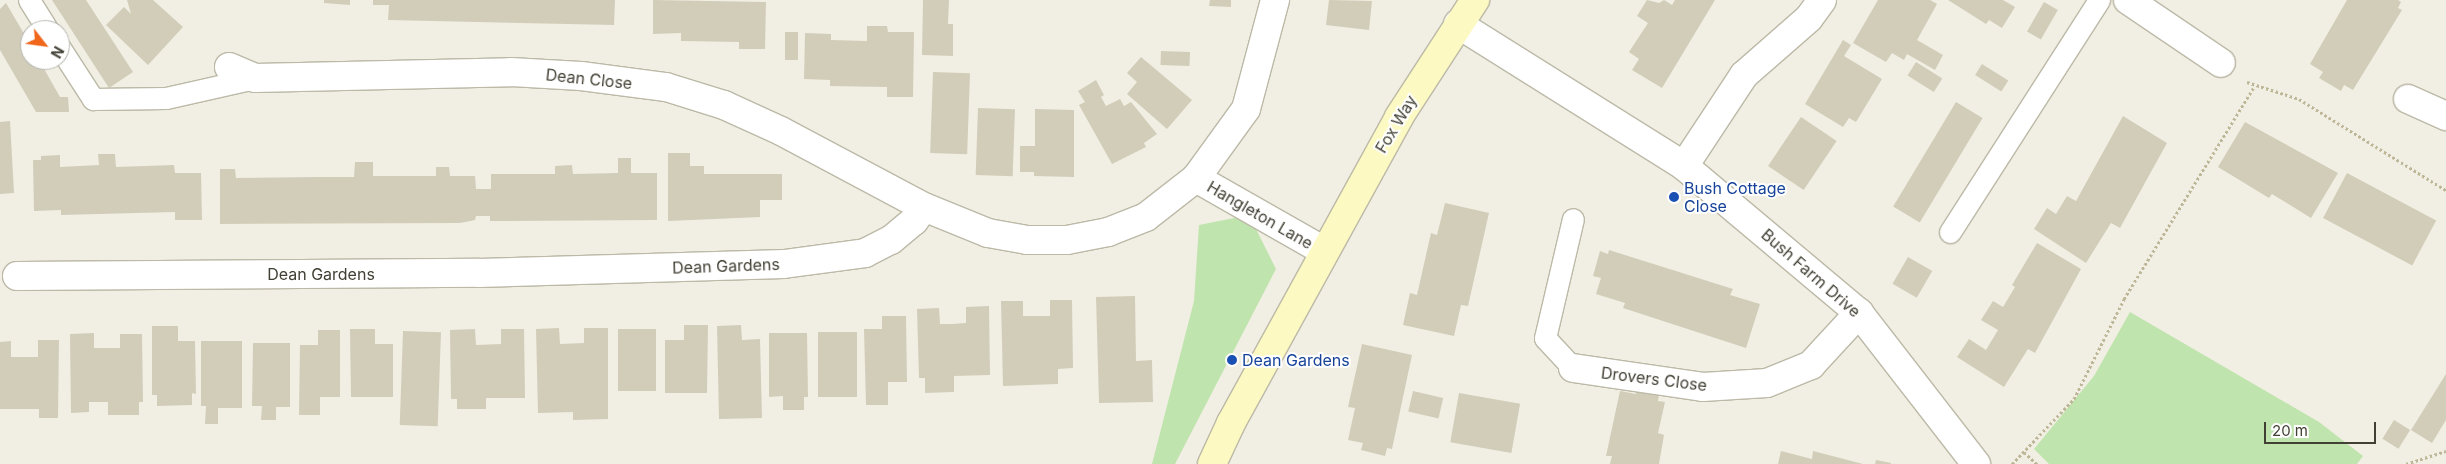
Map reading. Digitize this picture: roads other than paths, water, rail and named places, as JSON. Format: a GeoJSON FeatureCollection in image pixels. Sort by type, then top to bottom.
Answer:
{"type":"FeatureCollection","features":[{"type":"Feature","properties":{"kind":"street"},"geometry":{"type":"LineString","coordinates":[[924,207],[988,233],[1027,240],[1067,240],[1108,232],[1146,217],[1196,178],[1246,109],[1275,0]]}},
{"type":"Feature","properties":{"kind":"street","name":"Fox Way"},"geometry":{"type":"LineString","coordinates":[[1324,251],[1399,117],[1475,0]]}},
{"type":"Feature","properties":{"kind":"street"},"geometry":{"type":"LineString","coordinates":[[1684,166],[1744,76],[1809,18],[1822,0]]}},
{"type":"Feature","properties":{"kind":"street"},"geometry":{"type":"LineString","coordinates":[[2128,0],[2221,63]]}},
{"type":"Feature","properties":{"kind":"street","name":"Bush Farm Drive"},"geometry":{"type":"LineString","coordinates":[[1458,24],[1684,166],[1859,313],[1976,464]]}},
{"type":"Feature","properties":{"kind":"street","name":"Dean Close"},"geometry":{"type":"LineString","coordinates":[[229,67],[255,78],[510,72],[581,76],[666,87],[724,105],[781,130],[924,207]]}},
{"type":"Feature","properties":{"kind":"street"},"geometry":{"type":"LineString","coordinates":[[2408,99],[2446,116]]}},
{"type":"Feature","properties":{"kind":"street","name":"Hangleton Lane"},"geometry":{"type":"LineString","coordinates":[[1196,178],[1324,251],[1212,464]]}},
{"type":"Feature","properties":{"kind":"street","name":"Dean Gardens"},"geometry":{"type":"LineString","coordinates":[[17,276],[479,274],[784,264],[865,253],[891,240],[914,221],[924,207]]}},
{"type":"Feature","properties":{"kind":"street","name":"Drovers Close"},"geometry":{"type":"LineString","coordinates":[[1573,368],[1703,387],[1767,383],[1811,366],[1859,313]]}},
{"type":"Feature","properties":{"kind":"lane"},"geometry":{"type":"LineString","coordinates":[[29,0],[42,20]]}},
{"type":"Feature","properties":{"kind":"lane"},"geometry":{"type":"LineString","coordinates":[[1950,232],[2099,0]]}},
{"type":"Feature","properties":{"kind":"lane"},"geometry":{"type":"LineString","coordinates":[[70,63],[93,99],[166,98],[255,78]]}},
{"type":"Feature","properties":{"kind":"lane"},"geometry":{"type":"LineString","coordinates":[[1573,219],[1545,338],[1573,368]]}},
{"type":"Feature","properties":{"kind":"place","name":"Bush Cottage Close"},"geometry":{"type":"Point","coordinates":[1674,197]}},
{"type":"Feature","properties":{"kind":"place","name":"Dean Gardens"},"geometry":{"type":"Point","coordinates":[1232,360]}}]}
